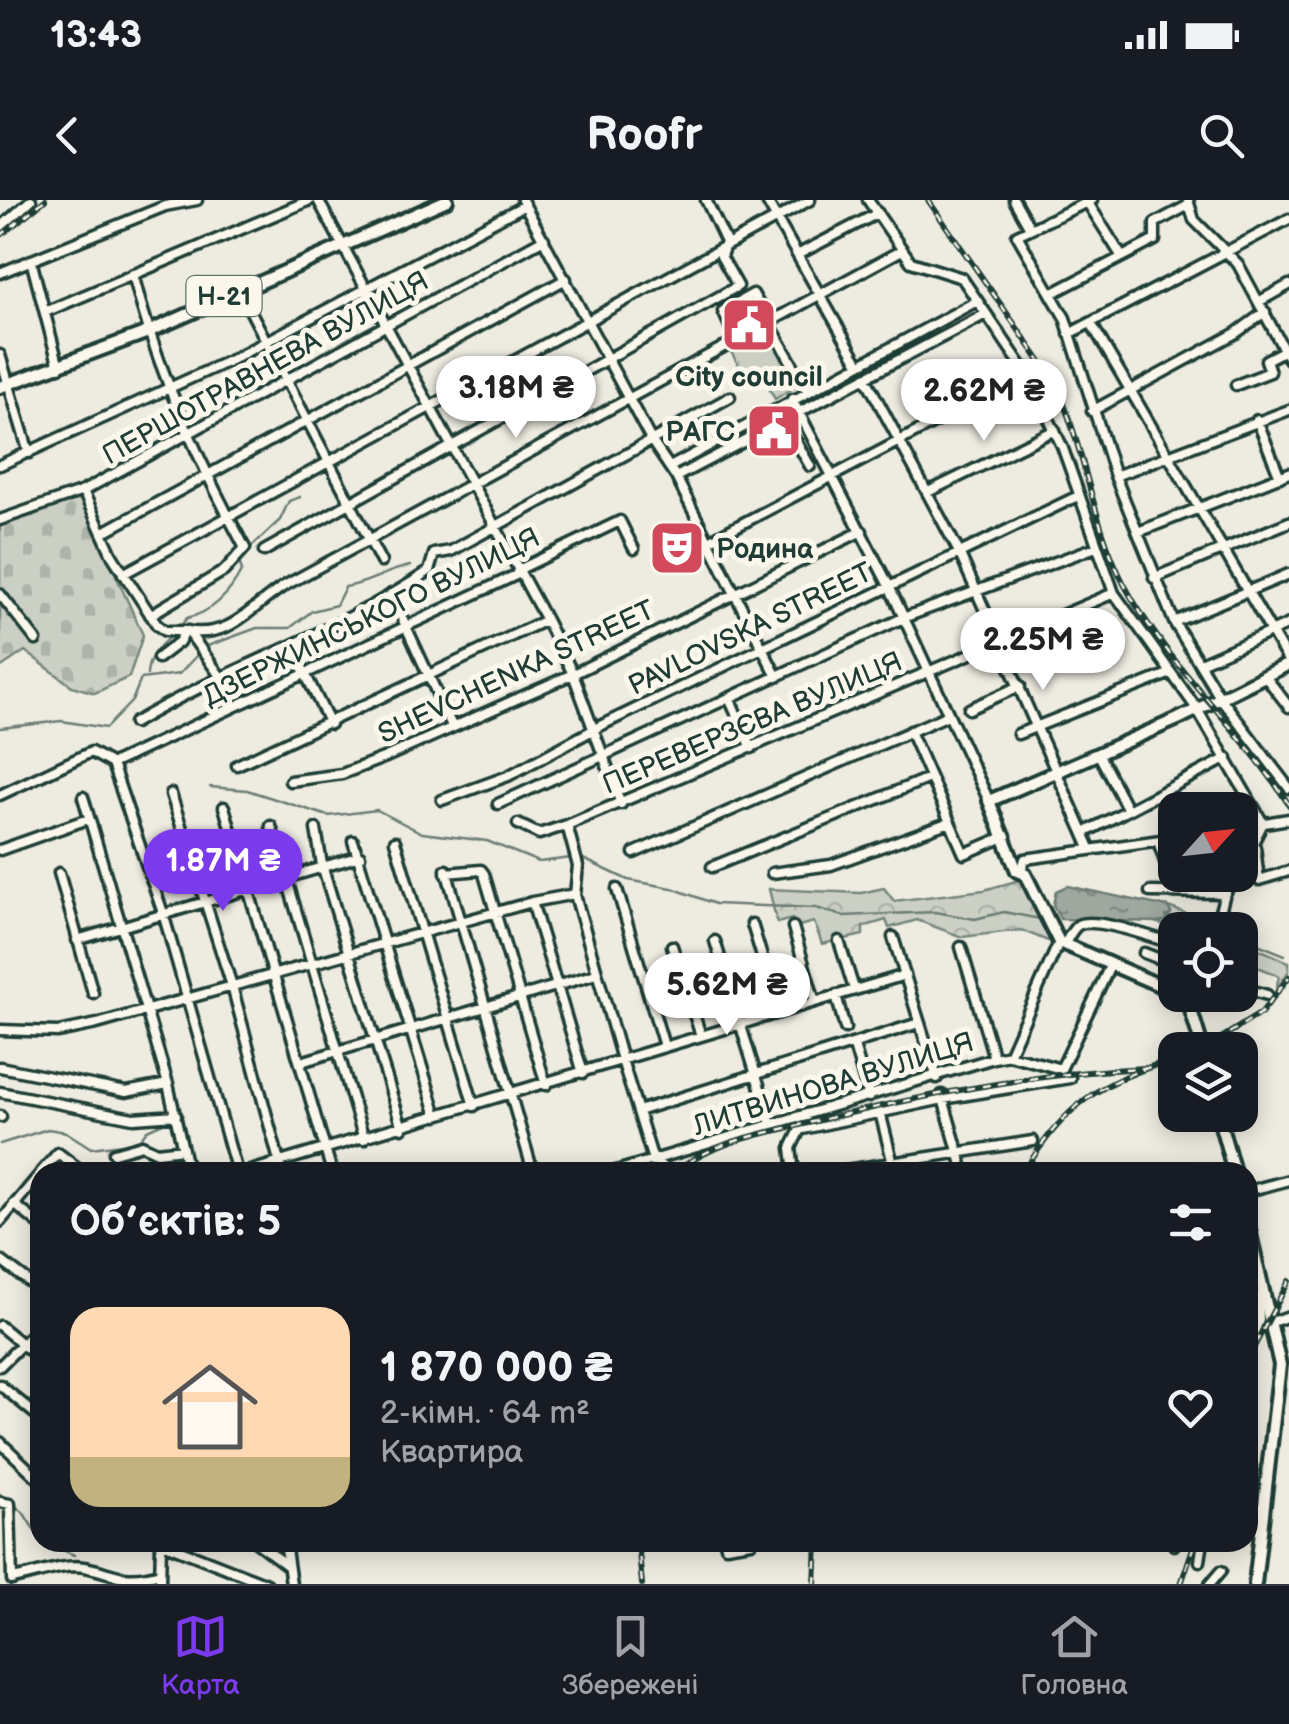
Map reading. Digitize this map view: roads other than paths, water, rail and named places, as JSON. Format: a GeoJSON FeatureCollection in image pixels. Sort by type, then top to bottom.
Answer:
{"type":"FeatureCollection","features":[{"type":"Feature","properties":{"kind":"main road","name":"Н-21"},"geometry":{"type":"LineString","coordinates":[[4,386],[148,332],[447,200]]}},
{"type":"Feature","properties":{"kind":"main road"},"geometry":{"type":"LineString","coordinates":[[1158,985],[1062,943],[990,802],[1196,710],[1289,663]]}},
{"type":"Feature","properties":{"kind":"main road"},"geometry":{"type":"LineString","coordinates":[[1223,1132],[1231,1162]]}},
{"type":"Feature","properties":{"kind":"main road"},"geometry":{"type":"LineString","coordinates":[[1255,1584],[1280,1374],[1258,1267]]}},
{"type":"Feature","properties":{"kind":"street"},"geometry":{"type":"LineString","coordinates":[[0,228],[31,200]]}},
{"type":"Feature","properties":{"kind":"street"},"geometry":{"type":"LineString","coordinates":[[0,273],[166,206],[197,200]]}},
{"type":"Feature","properties":{"kind":"street"},"geometry":{"type":"LineString","coordinates":[[45,312],[314,200],[343,246],[546,620],[573,674],[600,757],[621,804]]}},
{"type":"Feature","properties":{"kind":"street"},"geometry":{"type":"LineString","coordinates":[[264,550],[738,286],[721,256],[726,242],[706,200]]}},
{"type":"Feature","properties":{"kind":"street"},"geometry":{"type":"LineString","coordinates":[[766,200],[858,362]]}},
{"type":"Feature","properties":{"kind":"street"},"geometry":{"type":"LineString","coordinates":[[123,574],[726,242],[810,200]]}},
{"type":"Feature","properties":{"kind":"street"},"geometry":{"type":"LineString","coordinates":[[868,200],[902,250],[920,268],[955,273],[1027,374],[1056,430],[1114,593],[1227,758],[1263,823],[1258,836]]}},
{"type":"Feature","properties":{"kind":"street"},"geometry":{"type":"LineString","coordinates":[[1014,200],[1030,228]]}},
{"type":"Feature","properties":{"kind":"street"},"geometry":{"type":"LineString","coordinates":[[1122,257],[1088,201],[1017,236],[1054,292],[1115,476],[1174,622],[1219,696],[1289,788]]}},
{"type":"Feature","properties":{"kind":"street"},"geometry":{"type":"LineString","coordinates":[[0,465],[171,388],[523,202],[651,440],[676,476],[732,593],[778,676]]}},
{"type":"Feature","properties":{"kind":"street"},"geometry":{"type":"LineString","coordinates":[[1054,292],[1155,240],[1155,222],[1188,203],[1194,220],[1228,252],[1288,352],[1266,360],[1270,372],[1236,385]]}},
{"type":"Feature","properties":{"kind":"street"},"geometry":{"type":"LineString","coordinates":[[799,254],[878,213]]}},
{"type":"Feature","properties":{"kind":"street"},"geometry":{"type":"LineString","coordinates":[[1069,334],[1289,219]]}},
{"type":"Feature","properties":{"kind":"street","name":"ПЕРШОТРАВНЕВА ВУЛИЦЯ"},"geometry":{"type":"LineString","coordinates":[[0,520],[83,491],[544,238]]}},
{"type":"Feature","properties":{"kind":"street"},"geometry":{"type":"LineString","coordinates":[[83,491],[123,574],[164,631],[204,635],[230,628],[247,609],[902,250]]}},
{"type":"Feature","properties":{"kind":"street"},"geometry":{"type":"LineString","coordinates":[[31,260],[59,366]]}},
{"type":"Feature","properties":{"kind":"street"},"geometry":{"type":"LineString","coordinates":[[133,274],[148,332],[245,548],[224,571],[150,615]]}},
{"type":"Feature","properties":{"kind":"street"},"geometry":{"type":"LineString","coordinates":[[102,534],[408,369],[566,278]]}},
{"type":"Feature","properties":{"kind":"street"},"geometry":{"type":"LineString","coordinates":[[1260,302],[1289,285]]}},
{"type":"Feature","properties":{"kind":"street"},"geometry":{"type":"LineString","coordinates":[[239,289],[381,562]]}},
{"type":"Feature","properties":{"kind":"street"},"geometry":{"type":"LineString","coordinates":[[737,342],[725,309],[753,294],[806,390]]}},
{"type":"Feature","properties":{"kind":"street"},"geometry":{"type":"LineString","coordinates":[[670,466],[977,300]]}},
{"type":"Feature","properties":{"kind":"street"},"geometry":{"type":"LineString","coordinates":[[1092,411],[1266,312]]}},
{"type":"Feature","properties":{"kind":"street"},"geometry":{"type":"LineString","coordinates":[[676,476],[986,314]]}},
{"type":"Feature","properties":{"kind":"street"},"geometry":{"type":"LineString","coordinates":[[1091,323],[1289,663]]}},
{"type":"Feature","properties":{"kind":"street"},"geometry":{"type":"LineString","coordinates":[[0,355],[4,386],[29,453]]}},
{"type":"Feature","properties":{"kind":"street"},"geometry":{"type":"LineString","coordinates":[[707,542],[1027,374]]}},
{"type":"Feature","properties":{"kind":"street"},"geometry":{"type":"LineString","coordinates":[[865,376],[978,591],[1090,848]]}},
{"type":"Feature","properties":{"kind":"street"},"geometry":{"type":"LineString","coordinates":[[134,723],[220,676],[292,647],[392,594],[429,572],[434,554],[451,551],[730,397]]}},
{"type":"Feature","properties":{"kind":"street"},"geometry":{"type":"LineString","coordinates":[[792,398],[888,583],[990,802]]}},
{"type":"Feature","properties":{"kind":"street"},"geometry":{"type":"LineString","coordinates":[[777,407],[810,466]]}},
{"type":"Feature","properties":{"kind":"street"},"geometry":{"type":"LineString","coordinates":[[1115,476],[1289,410]]}},
{"type":"Feature","properties":{"kind":"street"},"geometry":{"type":"LineString","coordinates":[[1138,532],[1284,475],[1257,420]]}},
{"type":"Feature","properties":{"kind":"street"},"geometry":{"type":"LineString","coordinates":[[928,492],[1056,430]]}},
{"type":"Feature","properties":{"kind":"street","name":"PAVLOVSKA STREET"},"geometry":{"type":"LineString","coordinates":[[442,800],[508,776],[888,583],[1077,494]]}},
{"type":"Feature","properties":{"kind":"street","name":"ДЗЕРЖИНСЬКОГО ВУЛИЦЯ"},"geometry":{"type":"LineString","coordinates":[[112,764],[516,575],[518,570],[620,521],[634,549]]}},
{"type":"Feature","properties":{"kind":"street"},"geometry":{"type":"LineString","coordinates":[[1154,578],[1289,522]]}},
{"type":"Feature","properties":{"kind":"street","name":"SHEVCHENKA STREET"},"geometry":{"type":"LineString","coordinates":[[290,780],[342,774],[573,674],[862,530]]}},
{"type":"Feature","properties":{"kind":"street"},"geometry":{"type":"LineString","coordinates":[[498,804],[903,618],[1096,547]]}},
{"type":"Feature","properties":{"kind":"street"},"geometry":{"type":"LineString","coordinates":[[1174,622],[1289,574]]}},
{"type":"Feature","properties":{"kind":"street","name":"ПЕРЕВЕРЗЄВА ВУЛИЦЯ"},"geometry":{"type":"LineString","coordinates":[[518,824],[539,834],[568,825],[1114,593]]}},
{"type":"Feature","properties":{"kind":"street"},"geometry":{"type":"LineString","coordinates":[[0,594],[36,640]]}},
{"type":"Feature","properties":{"kind":"street"},"geometry":{"type":"LineString","coordinates":[[392,594],[452,726]]}},
{"type":"Feature","properties":{"kind":"street"},"geometry":{"type":"LineString","coordinates":[[237,765],[546,620]]}},
{"type":"Feature","properties":{"kind":"street"},"geometry":{"type":"LineString","coordinates":[[1200,663],[1289,624]]}},
{"type":"Feature","properties":{"kind":"street"},"geometry":{"type":"LineString","coordinates":[[158,658],[179,642],[183,630]]}},
{"type":"Feature","properties":{"kind":"street"},"geometry":{"type":"LineString","coordinates":[[183,630],[220,676]]}},
{"type":"Feature","properties":{"kind":"street"},"geometry":{"type":"LineString","coordinates":[[292,647],[330,724]]}},
{"type":"Feature","properties":{"kind":"street"},"geometry":{"type":"LineString","coordinates":[[1018,734],[1171,673]]}},
{"type":"Feature","properties":{"kind":"street"},"geometry":{"type":"LineString","coordinates":[[1264,675],[1289,708]]}},
{"type":"Feature","properties":{"kind":"street"},"geometry":{"type":"LineString","coordinates":[[968,709],[1020,686]]}},
{"type":"Feature","properties":{"kind":"street"},"geometry":{"type":"LineString","coordinates":[[730,698],[752,748]]}},
{"type":"Feature","properties":{"kind":"street"},"geometry":{"type":"LineString","coordinates":[[634,852],[948,716]]}},
{"type":"Feature","properties":{"kind":"street"},"geometry":{"type":"LineString","coordinates":[[910,732],[964,854],[1006,836]]}},
{"type":"Feature","properties":{"kind":"street"},"geometry":{"type":"LineString","coordinates":[[0,795],[91,752],[112,764],[163,912],[233,1162]]}},
{"type":"Feature","properties":{"kind":"street"},"geometry":{"type":"LineString","coordinates":[[1099,754],[1128,810]]}},
{"type":"Feature","properties":{"kind":"street"},"geometry":{"type":"LineString","coordinates":[[1084,834],[1227,758]]}},
{"type":"Feature","properties":{"kind":"street"},"geometry":{"type":"LineString","coordinates":[[712,866],[929,778]]}},
{"type":"Feature","properties":{"kind":"street"},"geometry":{"type":"LineString","coordinates":[[171,794],[232,986],[279,1162]]}},
{"type":"Feature","properties":{"kind":"street"},"geometry":{"type":"LineString","coordinates":[[83,797],[168,1084],[186,1162]]}},
{"type":"Feature","properties":{"kind":"street"},"geometry":{"type":"LineString","coordinates":[[224,808],[329,1162]]}},
{"type":"Feature","properties":{"kind":"street"},"geometry":{"type":"LineString","coordinates":[[0,850],[88,819]]}},
{"type":"Feature","properties":{"kind":"street"},"geometry":{"type":"LineString","coordinates":[[1258,824],[1289,819]]}},
{"type":"Feature","properties":{"kind":"street"},"geometry":{"type":"LineString","coordinates":[[772,873],[831,865],[950,822]]}},
{"type":"Feature","properties":{"kind":"street"},"geometry":{"type":"LineString","coordinates":[[568,825],[578,866],[575,894],[656,1162]]}},
{"type":"Feature","properties":{"kind":"street"},"geometry":{"type":"LineString","coordinates":[[271,826],[364,1139]]}},
{"type":"Feature","properties":{"kind":"street"},"geometry":{"type":"LineString","coordinates":[[316,828],[322,865],[402,1128]]}},
{"type":"Feature","properties":{"kind":"street"},"geometry":{"type":"LineString","coordinates":[[354,841],[437,1116]]}},
{"type":"Feature","properties":{"kind":"street"},"geometry":{"type":"LineString","coordinates":[[395,841],[474,1106]]}},
{"type":"Feature","properties":{"kind":"street"},"geometry":{"type":"LineString","coordinates":[[1023,873],[1025,859],[1158,841]]}},
{"type":"Feature","properties":{"kind":"street"},"geometry":{"type":"LineString","coordinates":[[77,940],[248,886],[360,856]]}},
{"type":"Feature","properties":{"kind":"street"},"geometry":{"type":"LineString","coordinates":[[529,1162],[446,872],[480,870],[546,1085]]}},
{"type":"Feature","properties":{"kind":"street"},"geometry":{"type":"LineString","coordinates":[[1258,873],[1259,880],[1289,871]]}},
{"type":"Feature","properties":{"kind":"street"},"geometry":{"type":"LineString","coordinates":[[58,873],[93,994]]}},
{"type":"Feature","properties":{"kind":"street"},"geometry":{"type":"LineString","coordinates":[[617,889],[664,1046]]}},
{"type":"Feature","properties":{"kind":"street"},"geometry":{"type":"LineString","coordinates":[[1150,892],[1158,892]]}},
{"type":"Feature","properties":{"kind":"street"},"geometry":{"type":"LineString","coordinates":[[1176,892],[1224,893],[1219,912]]}},
{"type":"Feature","properties":{"kind":"street"},"geometry":{"type":"LineString","coordinates":[[0,1030],[58,1032],[188,999],[459,920],[575,894]]}},
{"type":"Feature","properties":{"kind":"street"},"geometry":{"type":"LineString","coordinates":[[532,902],[583,1072]]}},
{"type":"Feature","properties":{"kind":"street"},"geometry":{"type":"LineString","coordinates":[[1110,966],[1067,1065],[1056,1070],[1009,1056],[1062,943],[1073,930],[1085,923],[1158,938]]}},
{"type":"Feature","properties":{"kind":"street"},"geometry":{"type":"LineString","coordinates":[[752,924],[779,1013]]}},
{"type":"Feature","properties":{"kind":"street"},"geometry":{"type":"LineString","coordinates":[[793,927],[815,1002]]}},
{"type":"Feature","properties":{"kind":"street"},"geometry":{"type":"LineString","coordinates":[[894,937],[937,1078]]}},
{"type":"Feature","properties":{"kind":"street"},"geometry":{"type":"LineString","coordinates":[[715,941],[771,1124]]}},
{"type":"Feature","properties":{"kind":"street"},"geometry":{"type":"LineString","coordinates":[[839,941],[854,989]]}},
{"type":"Feature","properties":{"kind":"street"},"geometry":{"type":"LineString","coordinates":[[672,946],[701,1036]]}},
{"type":"Feature","properties":{"kind":"street"},"geometry":{"type":"LineString","coordinates":[[962,947],[994,1058]]}},
{"type":"Feature","properties":{"kind":"street"},"geometry":{"type":"LineString","coordinates":[[1144,953],[1158,958]]}},
{"type":"Feature","properties":{"kind":"street"},"geometry":{"type":"LineString","coordinates":[[301,1062],[596,974]]}},
{"type":"Feature","properties":{"kind":"street"},"geometry":{"type":"LineString","coordinates":[[296,1162],[904,975]]}},
{"type":"Feature","properties":{"kind":"street"},"geometry":{"type":"LineString","coordinates":[[1258,992],[1267,994]]}},
{"type":"Feature","properties":{"kind":"street"},"geometry":{"type":"LineString","coordinates":[[836,995],[845,1028]]}},
{"type":"Feature","properties":{"kind":"street"},"geometry":{"type":"LineString","coordinates":[[638,1111],[919,1023]]}},
{"type":"Feature","properties":{"kind":"street"},"geometry":{"type":"LineString","coordinates":[[854,1046],[869,1098]]}},
{"type":"Feature","properties":{"kind":"street","name":"ЛИТВИНОВА ВУЛИЦЯ"},"geometry":{"type":"LineString","coordinates":[[646,1162],[1009,1056]]}},
{"type":"Feature","properties":{"kind":"street"},"geometry":{"type":"LineString","coordinates":[[0,1067],[126,1092],[168,1084]]}},
{"type":"Feature","properties":{"kind":"street"},"geometry":{"type":"LineString","coordinates":[[803,1129],[942,1097],[1070,1078]]}},
{"type":"Feature","properties":{"kind":"street"},"geometry":{"type":"LineString","coordinates":[[71,1107],[76,1082]]}},
{"type":"Feature","properties":{"kind":"street"},"geometry":{"type":"LineString","coordinates":[[0,1092],[152,1120],[176,1115]]}},
{"type":"Feature","properties":{"kind":"street"},"geometry":{"type":"LineString","coordinates":[[942,1097],[961,1162]]}},
{"type":"Feature","properties":{"kind":"street"},"geometry":{"type":"LineString","coordinates":[[880,1112],[897,1160]]}},
{"type":"Feature","properties":{"kind":"street"},"geometry":{"type":"LineString","coordinates":[[793,1162],[791,1148],[808,1115]]}},
{"type":"Feature","properties":{"kind":"street"},"geometry":{"type":"LineString","coordinates":[[886,1162],[1033,1141]]}},
{"type":"Feature","properties":{"kind":"street"},"geometry":{"type":"LineString","coordinates":[[114,1153],[142,1145],[157,1152],[183,1149]]}},
{"type":"Feature","properties":{"kind":"street"},"geometry":{"type":"LineString","coordinates":[[50,1162],[58,1153],[69,1162]]}},
{"type":"Feature","properties":{"kind":"street"},"geometry":{"type":"LineString","coordinates":[[1258,1188],[1289,1180]]}},
{"type":"Feature","properties":{"kind":"street"},"geometry":{"type":"LineString","coordinates":[[0,1222],[30,1186]]}},
{"type":"Feature","properties":{"kind":"street"},"geometry":{"type":"LineString","coordinates":[[14,1204],[30,1218]]}},
{"type":"Feature","properties":{"kind":"street"},"geometry":{"type":"LineString","coordinates":[[0,1260],[30,1282]]}},
{"type":"Feature","properties":{"kind":"street"},"geometry":{"type":"LineString","coordinates":[[1258,1323],[1258,1296],[1264,1292]]}},
{"type":"Feature","properties":{"kind":"street"},"geometry":{"type":"LineString","coordinates":[[1272,1322],[1289,1316]]}},
{"type":"Feature","properties":{"kind":"street"},"geometry":{"type":"LineString","coordinates":[[0,1326],[30,1351]]}},
{"type":"Feature","properties":{"kind":"street"},"geometry":{"type":"LineString","coordinates":[[0,1366],[30,1337]]}},
{"type":"Feature","properties":{"kind":"street"},"geometry":{"type":"LineString","coordinates":[[0,1385],[30,1410]]}},
{"type":"Feature","properties":{"kind":"street"},"geometry":{"type":"LineString","coordinates":[[0,1442],[30,1470]]}},
{"type":"Feature","properties":{"kind":"street"},"geometry":{"type":"LineString","coordinates":[[0,1502],[10,1504],[12,1582],[84,1566],[114,1581],[144,1582],[160,1573]]}},
{"type":"Feature","properties":{"kind":"street"},"geometry":{"type":"LineString","coordinates":[[160,1584],[161,1552]]}},
{"type":"Feature","properties":{"kind":"street"},"geometry":{"type":"LineString","coordinates":[[184,1552],[267,1584]]}},
{"type":"Feature","properties":{"kind":"street"},"geometry":{"type":"LineString","coordinates":[[269,1552],[288,1566]]}},
{"type":"Feature","properties":{"kind":"street"},"geometry":{"type":"LineString","coordinates":[[286,1552],[291,1584]]}},
{"type":"Feature","properties":{"kind":"street"},"geometry":{"type":"LineString","coordinates":[[1200,1561],[1201,1552]]}},
{"type":"Feature","properties":{"kind":"street"},"geometry":{"type":"LineString","coordinates":[[1210,1584],[1222,1571]]}},
{"type":"Feature","properties":{"kind":"water"},"geometry":{"type":"Polygon","coordinates":[[[1067,886],[1168,907],[1170,912],[1158,912],[1156,922],[1060,919],[1053,905],[1056,891],[1067,886]]]}},
{"type":"Feature","properties":{"kind":"waterway"},"geometry":{"type":"LineString","coordinates":[[247,551],[280,520],[289,501],[300,497]]}},
{"type":"Feature","properties":{"kind":"waterway"},"geometry":{"type":"LineString","coordinates":[[147,675],[156,650],[187,618],[212,607],[232,587],[242,570],[238,560]]}},
{"type":"Feature","properties":{"kind":"waterway"},"geometry":{"type":"LineString","coordinates":[[205,647],[257,628],[290,628],[312,611],[336,605],[345,587],[410,566]]}},
{"type":"Feature","properties":{"kind":"waterway"},"geometry":{"type":"LineString","coordinates":[[0,728],[61,721],[106,728],[132,701],[141,679],[179,674],[199,653]]}},
{"type":"Feature","properties":{"kind":"waterway"},"geometry":{"type":"LineString","coordinates":[[210,787],[247,790],[328,816],[377,810],[422,833],[487,841],[539,862],[571,858]]}},
{"type":"Feature","properties":{"kind":"waterway"},"geometry":{"type":"LineString","coordinates":[[579,857],[628,880],[672,888],[715,904],[816,908],[843,916],[935,912],[975,919],[1004,912],[1040,919]]}},
{"type":"Feature","properties":{"kind":"waterway"},"geometry":{"type":"LineString","coordinates":[[1258,944],[1285,955]]}},
{"type":"Feature","properties":{"kind":"waterway"},"geometry":{"type":"LineString","coordinates":[[0,1144],[48,1129],[66,1132],[91,1148],[138,1142],[147,1130],[172,1119]]}},
{"type":"Feature","properties":{"kind":"waterway"},"geometry":{"type":"LineString","coordinates":[[0,1494],[23,1512],[30,1523]]}},
{"type":"Feature","properties":{"kind":"waterway"},"geometry":{"type":"LineString","coordinates":[[67,1552],[74,1555]]}},
{"type":"Feature","properties":{"kind":"railway"},"geometry":{"type":"LineString","coordinates":[[0,236],[45,200]]}},
{"type":"Feature","properties":{"kind":"railway"},"geometry":{"type":"LineString","coordinates":[[928,200],[1054,381],[1113,560],[1141,614],[1289,805]]}},
{"type":"Feature","properties":{"kind":"railway"},"geometry":{"type":"LineString","coordinates":[[1231,1032],[1261,1013],[1289,977]]}},
{"type":"Feature","properties":{"kind":"railway"},"geometry":{"type":"LineString","coordinates":[[1031,1162],[1054,1129],[1086,1099],[1158,1064]]}},
{"type":"Feature","properties":{"kind":"railway"},"geometry":{"type":"LineString","coordinates":[[690,1162],[723,1145],[758,1135],[935,1095],[1019,1080],[1145,1068]]}},
{"type":"Feature","properties":{"kind":"railway"},"geometry":{"type":"LineString","coordinates":[[1258,1339],[1289,1281]]}},
{"type":"Feature","properties":{"kind":"railway"},"geometry":{"type":"LineString","coordinates":[[639,1552],[642,1584]]}},
{"type":"Feature","properties":{"kind":"railway"},"geometry":{"type":"LineString","coordinates":[[815,1584],[817,1552]]}},
{"type":"Feature","properties":{"kind":"railway"},"geometry":{"type":"LineString","coordinates":[[1181,1584],[1192,1552]]}},
{"type":"Feature","properties":{"kind":"place","name":"City council"},"geometry":{"type":"Point","coordinates":[749,325]}},
{"type":"Feature","properties":{"kind":"place","name":"РАГС"},"geometry":{"type":"Point","coordinates":[774,431]}},
{"type":"Feature","properties":{"kind":"place","name":"Родина"},"geometry":{"type":"Point","coordinates":[677,548]}}]}
